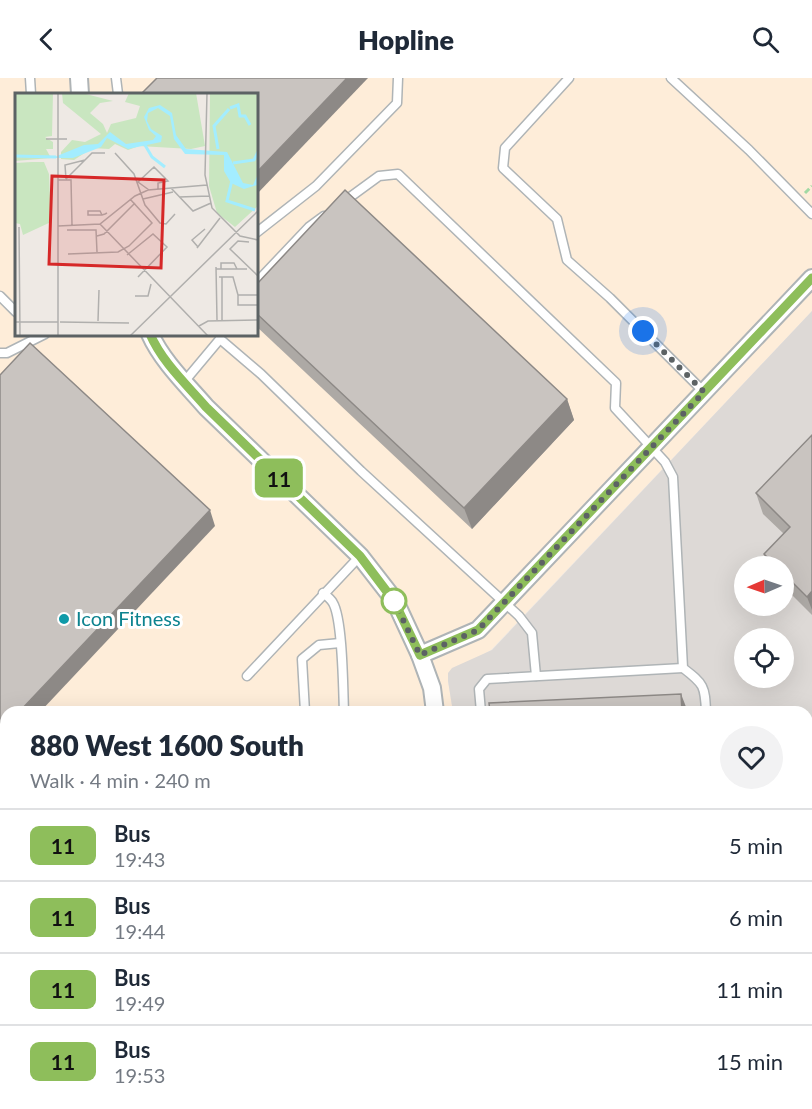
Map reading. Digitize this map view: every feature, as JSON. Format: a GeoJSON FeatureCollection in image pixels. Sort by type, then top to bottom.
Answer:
{"type":"FeatureCollection","features":[{"type":"Feature","properties":{"kind":"street"},"geometry":{"type":"LineString","coordinates":[[79,78],[80,93]]}},
{"type":"Feature","properties":{"kind":"street"},"geometry":{"type":"LineString","coordinates":[[420,655],[478,630],[812,278]]}},
{"type":"Feature","properties":{"kind":"street"},"geometry":{"type":"LineString","coordinates":[[151,336],[184,382],[206,407],[360,556],[394,601],[420,655],[432,688],[434,706]]}},
{"type":"Feature","properties":{"kind":"lane"},"geometry":{"type":"LineString","coordinates":[[30,78],[31,93]]}},
{"type":"Feature","properties":{"kind":"lane"},"geometry":{"type":"LineString","coordinates":[[116,78],[118,93]]}},
{"type":"Feature","properties":{"kind":"lane"},"geometry":{"type":"LineString","coordinates":[[258,231],[315,186],[397,103],[398,78]]}},
{"type":"Feature","properties":{"kind":"lane"},"geometry":{"type":"LineString","coordinates":[[569,78],[505,148],[503,168],[556,219],[567,260],[610,298],[704,392]]}},
{"type":"Feature","properties":{"kind":"lane"},"geometry":{"type":"LineString","coordinates":[[671,78],[749,150],[812,214]]}},
{"type":"Feature","properties":{"kind":"lane"},"geometry":{"type":"LineString","coordinates":[[258,281],[309,227],[379,176],[398,174],[616,383],[615,408],[665,462],[674,477],[683,668]]}},
{"type":"Feature","properties":{"kind":"lane"},"geometry":{"type":"LineString","coordinates":[[0,296],[15,311]]}},
{"type":"Feature","properties":{"kind":"lane"},"geometry":{"type":"LineString","coordinates":[[0,353],[7,353],[41,336]]}},
{"type":"Feature","properties":{"kind":"lane"},"geometry":{"type":"LineString","coordinates":[[184,382],[220,337],[519,616],[532,633],[536,676]]}},
{"type":"Feature","properties":{"kind":"lane"},"geometry":{"type":"LineString","coordinates":[[247,676],[360,556]]}},
{"type":"Feature","properties":{"kind":"lane"},"geometry":{"type":"LineString","coordinates":[[323,593],[333,602],[336,610],[344,706]]}},
{"type":"Feature","properties":{"kind":"lane"},"geometry":{"type":"LineString","coordinates":[[305,706],[302,659],[319,645],[340,643]]}},
{"type":"Feature","properties":{"kind":"lane"},"geometry":{"type":"LineString","coordinates":[[480,706],[479,689],[487,678],[683,668],[698,680],[705,691],[706,706]]}},
{"type":"Feature","properties":{"kind":"shaded area"},"geometry":{"type":"Polygon","coordinates":[[[0,78],[812,78],[812,311],[491,650],[476,658],[448,681],[452,706],[0,706],[0,78]]]}},
{"type":"Feature","properties":{"kind":"shaded area"},"geometry":{"type":"Polygon","coordinates":[[[812,311],[812,706],[452,706],[448,673],[452,668],[492,650],[812,311]]]}},
{"type":"Feature","properties":{"kind":"building"},"geometry":{"type":"Polygon","coordinates":[[[157,78],[347,78],[258,171],[258,93],[142,93],[157,78]]]}},
{"type":"Feature","properties":{"kind":"building"},"geometry":{"type":"Polygon","coordinates":[[[345,190],[567,399],[464,508],[258,315],[258,283],[345,190]]]}},
{"type":"Feature","properties":{"kind":"building","name":"Icon Fitness"},"geometry":{"type":"Polygon","coordinates":[[[30,343],[210,510],[25,706],[0,706],[0,375],[30,343]]]}},
{"type":"Feature","properties":{"kind":"building"},"geometry":{"type":"Polygon","coordinates":[[[812,435],[812,591],[807,597],[794,584],[794,556],[766,556],[764,554],[790,527],[756,493],[812,435]]]}},
{"type":"Feature","properties":{"kind":"building"},"geometry":{"type":"Polygon","coordinates":[[[681,694],[682,706],[489,706],[489,703],[681,694]]]}},
{"type":"Feature","properties":{"kind":"bus line","name":"11"},"geometry":{"type":"LineString","coordinates":[[151,336],[184,382],[206,407],[360,556],[394,601],[420,655],[478,630],[812,278]]}},
{"type":"Feature","properties":{"kind":"place","name":"Icon Fitness"},"geometry":{"type":"Point","coordinates":[64,619]}},
{"type":"Feature","properties":{"kind":"route"},"geometry":{"type":"LineString","coordinates":[[394,601],[420,655],[478,630],[704,392],[643,331]]}}]}
